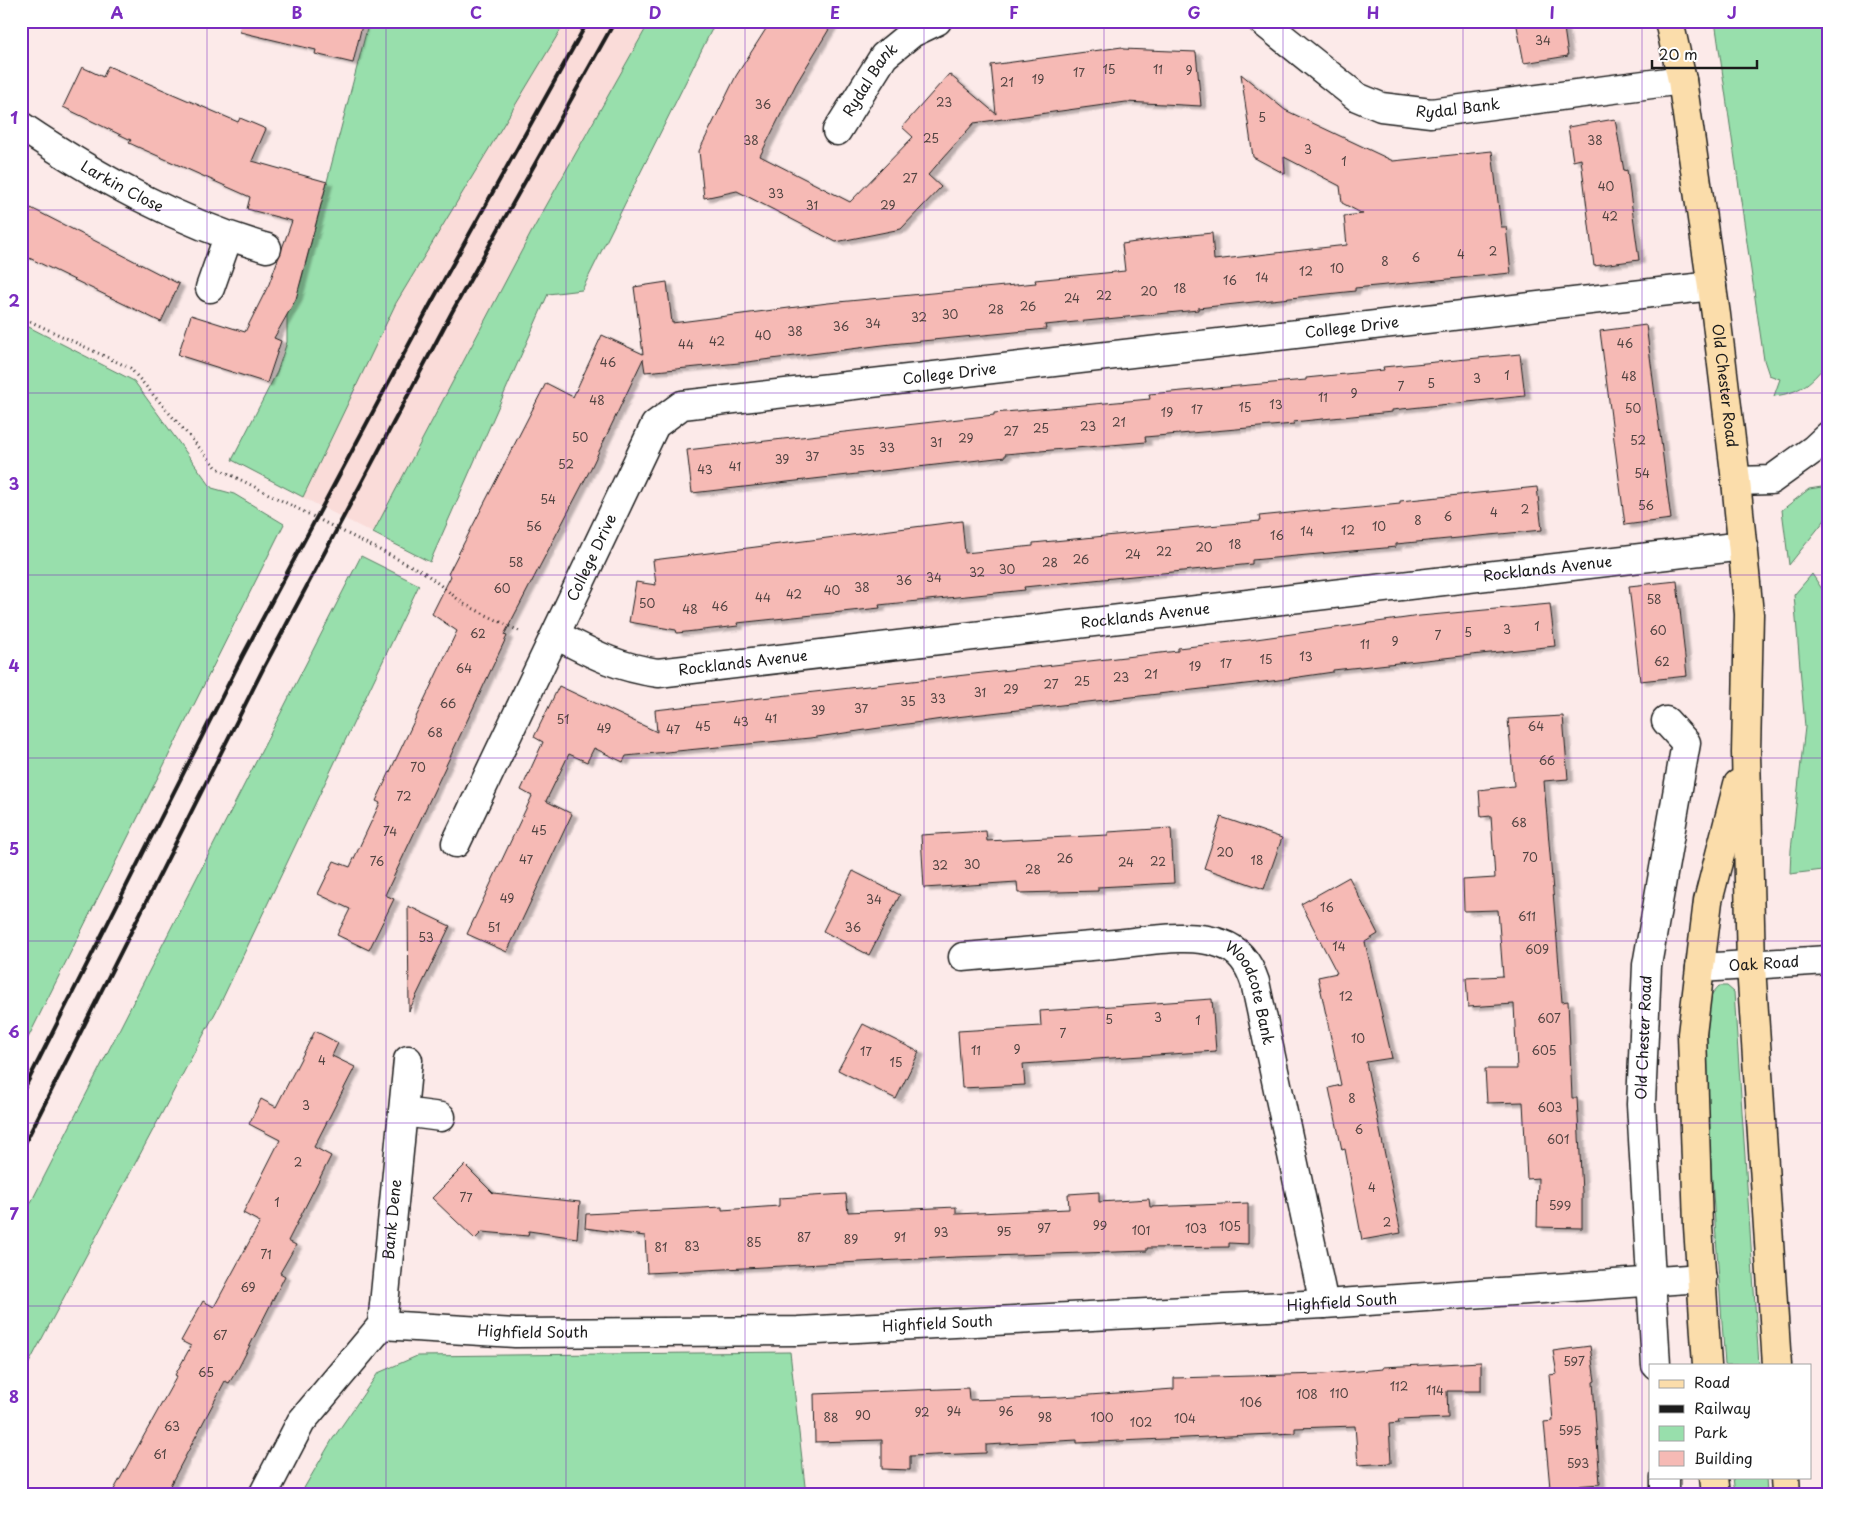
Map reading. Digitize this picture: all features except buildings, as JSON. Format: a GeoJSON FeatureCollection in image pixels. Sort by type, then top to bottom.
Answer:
{"type":"FeatureCollection","features":[{"type":"Feature","properties":{"kind":"main road","name":"Old Chester Road"},"geometry":{"type":"LineString","coordinates":[[1669,21],[1682,80],[1712,286],[1736,481],[1749,614],[1746,753],[1751,966],[1777,1364]]}},
{"type":"Feature","properties":{"kind":"main road","name":"Old Chester Road"},"geometry":{"type":"LineString","coordinates":[[1707,1364],[1692,1034],[1708,901],[1746,753]]}},
{"type":"Feature","properties":{"kind":"main road"},"geometry":{"type":"LineString","coordinates":[[1714,1478],[1716,1495]]}},
{"type":"Feature","properties":{"kind":"main road"},"geometry":{"type":"LineString","coordinates":[[1785,1478],[1786,1495]]}},
{"type":"Feature","properties":{"kind":"street","name":"Rydal Bank"},"geometry":{"type":"LineString","coordinates":[[837,131],[884,56],[912,33],[937,21]]}},
{"type":"Feature","properties":{"kind":"street","name":"Rydal Bank"},"geometry":{"type":"LineString","coordinates":[[1262,21],[1358,97],[1381,107],[1430,113],[1682,80]]}},
{"type":"Feature","properties":{"kind":"street","name":"Larkin Close"},"geometry":{"type":"LineString","coordinates":[[21,126],[68,158],[138,198],[228,237],[267,248]]}},
{"type":"Feature","properties":{"kind":"street"},"geometry":{"type":"LineString","coordinates":[[210,288],[228,237]]}},
{"type":"Feature","properties":{"kind":"street","name":"College Drive"},"geometry":{"type":"LineString","coordinates":[[456,843],[655,425],[682,405],[1712,286]]}},
{"type":"Feature","properties":{"kind":"street"},"geometry":{"type":"LineString","coordinates":[[1736,481],[1770,480],[1825,446]]}},
{"type":"Feature","properties":{"kind":"street","name":"Rocklands Avenue"},"geometry":{"type":"LineString","coordinates":[[553,641],[628,669],[658,673],[1742,546]]}},
{"type":"Feature","properties":{"kind":"street","name":"Old Chester Road"},"geometry":{"type":"LineString","coordinates":[[1656,1364],[1641,1104],[1647,966],[1686,742],[1666,721]]}},
{"type":"Feature","properties":{"kind":"street","name":"Woodcote Bank"},"geometry":{"type":"LineString","coordinates":[[963,957],[1164,940],[1206,939],[1223,944],[1238,952],[1249,965],[1256,982],[1324,1304]]}},
{"type":"Feature","properties":{"kind":"street","name":"Oak Road"},"geometry":{"type":"LineString","coordinates":[[1700,968],[1828,960]]}},
{"type":"Feature","properties":{"kind":"street","name":"Bank Dene"},"geometry":{"type":"LineString","coordinates":[[382,1325],[408,1060]]}},
{"type":"Feature","properties":{"kind":"street"},"geometry":{"type":"LineString","coordinates":[[403,1112],[441,1117]]}},
{"type":"Feature","properties":{"kind":"street","name":"Highfield South"},"geometry":{"type":"LineString","coordinates":[[382,1325],[515,1333],[798,1331],[1324,1304],[1702,1278]]}},
{"type":"Feature","properties":{"kind":"street"},"geometry":{"type":"LineString","coordinates":[[263,1495],[301,1422],[382,1325]]}},
{"type":"Feature","properties":{"kind":"street"},"geometry":{"type":"LineString","coordinates":[[1665,1478],[1665,1495]]}},
{"type":"Feature","properties":{"kind":"path"},"geometry":{"type":"LineString","coordinates":[[21,317],[130,368],[217,468],[425,573],[464,604],[553,641]]}},
{"type":"Feature","properties":{"kind":"shaded area"},"geometry":{"type":"Polygon","coordinates":[[[525,21],[716,21],[582,290],[548,294],[430,562],[292,492],[525,21]]]}},
{"type":"Feature","properties":{"kind":"green space"},"geometry":{"type":"Polygon","coordinates":[[[369,21],[566,21],[396,303],[303,497],[232,460],[277,372],[287,342],[287,315],[301,281],[369,21]]]}},
{"type":"Feature","properties":{"kind":"green space"},"geometry":{"type":"Polygon","coordinates":[[[650,21],[716,21],[582,290],[548,294],[430,562],[373,533],[531,233],[650,21]]]}},
{"type":"Feature","properties":{"kind":"green space"},"geometry":{"type":"Polygon","coordinates":[[[1715,21],[1828,21],[1828,361],[1811,381],[1799,389],[1774,396],[1780,379],[1769,375],[1764,360],[1715,21]]]}},
{"type":"Feature","properties":{"kind":"green space"},"geometry":{"type":"Polygon","coordinates":[[[21,323],[134,381],[212,488],[234,494],[284,524],[21,1052],[21,323]]]}},
{"type":"Feature","properties":{"kind":"green space"},"geometry":{"type":"Polygon","coordinates":[[[1828,486],[1828,516],[1789,565],[1782,510],[1809,489],[1828,486]]]}},
{"type":"Feature","properties":{"kind":"green space"},"geometry":{"type":"Polygon","coordinates":[[[361,556],[419,585],[220,1004],[21,1378],[21,1222],[361,556]]]}},
{"type":"Feature","properties":{"kind":"green space"},"geometry":{"type":"Polygon","coordinates":[[[1812,574],[1826,595],[1828,613],[1828,867],[1823,870],[1790,874],[1805,727],[1794,595],[1812,574]]]}},
{"type":"Feature","properties":{"kind":"green space"},"geometry":{"type":"Polygon","coordinates":[[[1719,986],[1727,986],[1734,992],[1759,1364],[1725,1364],[1705,1080],[1709,997],[1719,986]]]}},
{"type":"Feature","properties":{"kind":"green space"},"geometry":{"type":"Polygon","coordinates":[[[790,1352],[806,1495],[300,1495],[332,1440],[378,1373],[417,1356],[790,1352]]]}},
{"type":"Feature","properties":{"kind":"green space"},"geometry":{"type":"Polygon","coordinates":[[[1733,1478],[1766,1478],[1767,1495],[1735,1495],[1733,1478]]]}},
{"type":"Feature","properties":{"kind":"railway"},"geometry":{"type":"LineString","coordinates":[[21,1095],[242,657],[430,305],[588,21]]}},
{"type":"Feature","properties":{"kind":"railway"},"geometry":{"type":"LineString","coordinates":[[21,1151],[264,667],[452,312],[615,21]]}}]}
